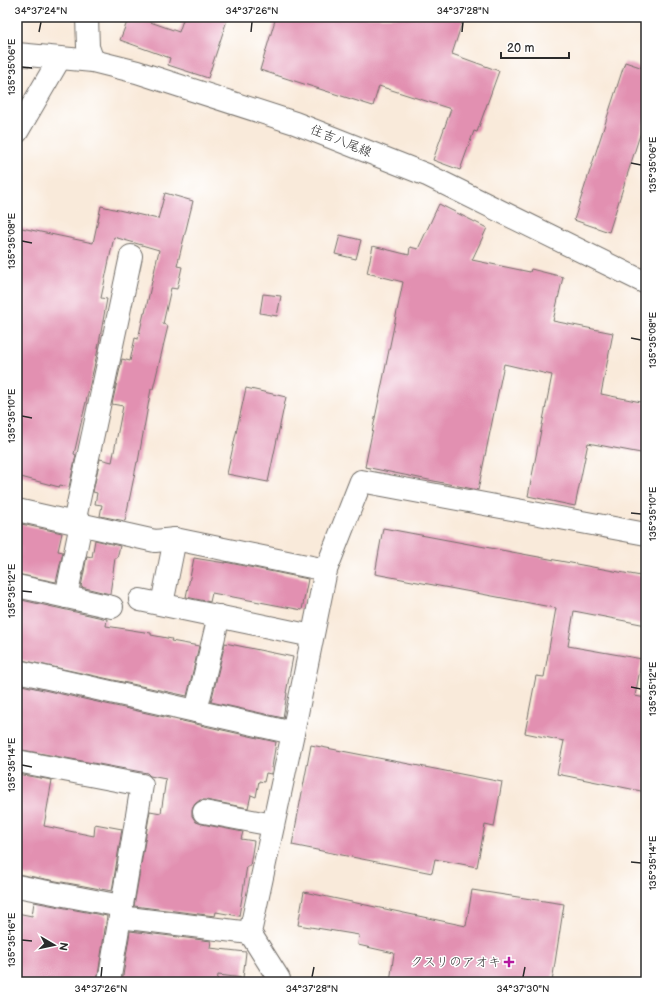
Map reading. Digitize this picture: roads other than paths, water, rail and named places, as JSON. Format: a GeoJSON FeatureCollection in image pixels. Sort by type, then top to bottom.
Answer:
{"type":"FeatureCollection","features":[{"type":"Feature","properties":{"kind":"street"},"geometry":{"type":"LineString","coordinates":[[87,17],[88,47],[93,61]]}},
{"type":"Feature","properties":{"kind":"street","name":"住吉八尾線"},"geometry":{"type":"LineString","coordinates":[[17,54],[93,61],[137,72],[295,123],[428,175],[646,283]]}},
{"type":"Feature","properties":{"kind":"street"},"geometry":{"type":"LineString","coordinates":[[17,132],[60,58]]}},
{"type":"Feature","properties":{"kind":"street"},"geometry":{"type":"LineString","coordinates":[[66,597],[77,523],[131,256]]}},
{"type":"Feature","properties":{"kind":"street"},"geometry":{"type":"LineString","coordinates":[[279,982],[279,979],[250,933],[326,570],[361,481],[646,534]]}},
{"type":"Feature","properties":{"kind":"street"},"geometry":{"type":"LineString","coordinates":[[17,510],[155,541],[175,539],[326,570]]}},
{"type":"Feature","properties":{"kind":"street"},"geometry":{"type":"LineString","coordinates":[[162,604],[175,539]]}},
{"type":"Feature","properties":{"kind":"street"},"geometry":{"type":"LineString","coordinates":[[17,586],[112,607]]}},
{"type":"Feature","properties":{"kind":"street"},"geometry":{"type":"LineString","coordinates":[[140,600],[312,636]]}},
{"type":"Feature","properties":{"kind":"street"},"geometry":{"type":"LineString","coordinates":[[196,711],[219,616]]}},
{"type":"Feature","properties":{"kind":"street"},"geometry":{"type":"LineString","coordinates":[[17,671],[293,733]]}},
{"type":"Feature","properties":{"kind":"street"},"geometry":{"type":"LineString","coordinates":[[17,761],[142,785],[109,982]]}},
{"type":"Feature","properties":{"kind":"street"},"geometry":{"type":"LineString","coordinates":[[204,812],[273,825]]}},
{"type":"Feature","properties":{"kind":"street"},"geometry":{"type":"LineString","coordinates":[[17,886],[120,911],[250,933]]}},
{"type":"Feature","properties":{"kind":"place","name":"クスリのアオキ"},"geometry":{"type":"Point","coordinates":[509,962]}}]}
